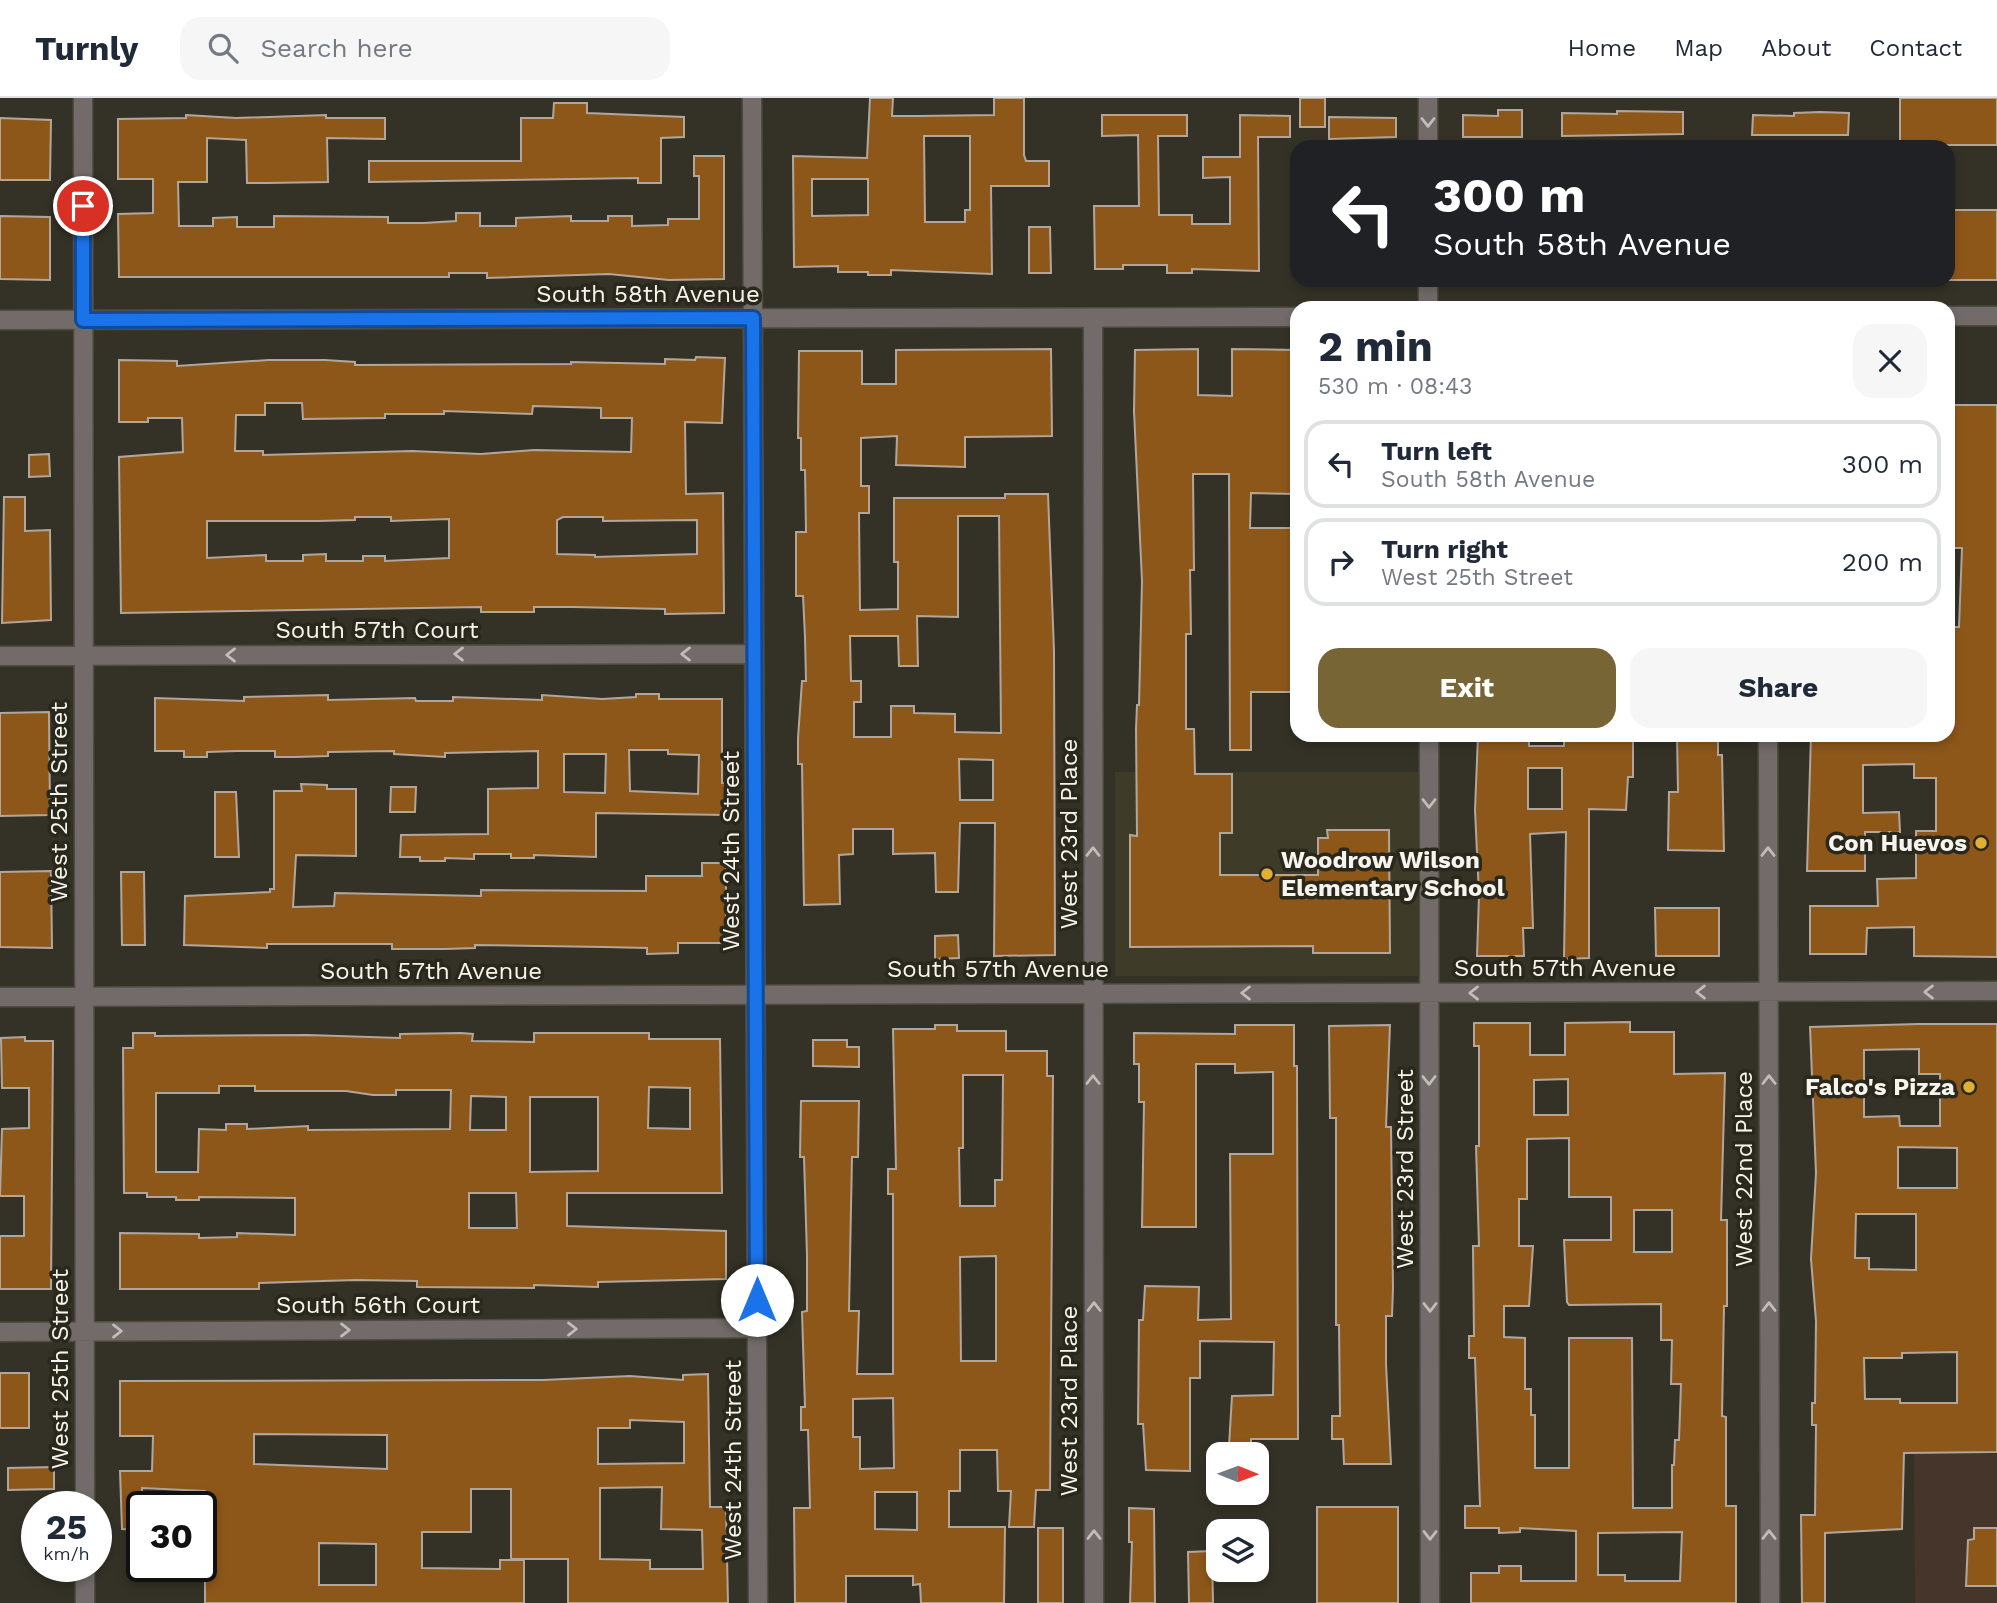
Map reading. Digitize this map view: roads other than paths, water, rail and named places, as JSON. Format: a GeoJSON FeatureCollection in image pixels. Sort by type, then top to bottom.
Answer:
{"type":"FeatureCollection","features":[{"type":"Feature","properties":{"kind":"street","name":"West 25th Street"},"geometry":{"type":"LineString","coordinates":[[83,98],[85,1491]]}},
{"type":"Feature","properties":{"kind":"street","name":"West 24th Street"},"geometry":{"type":"LineString","coordinates":[[752,98],[758,1603]]}},
{"type":"Feature","properties":{"kind":"street"},"geometry":{"type":"LineString","coordinates":[[1428,98],[1428,140]]}},
{"type":"Feature","properties":{"kind":"street"},"geometry":{"type":"LineString","coordinates":[[1955,316],[1997,316]]}},
{"type":"Feature","properties":{"kind":"street","name":"South 58th Avenue"},"geometry":{"type":"LineString","coordinates":[[0,320],[1290,317]]}},
{"type":"Feature","properties":{"kind":"street","name":"West 23rd Place"},"geometry":{"type":"LineString","coordinates":[[1093,318],[1094,1603]]}},
{"type":"Feature","properties":{"kind":"street","name":"South 57th Court"},"geometry":{"type":"LineString","coordinates":[[0,656],[754,654]]}},
{"type":"Feature","properties":{"kind":"street","name":"West 23rd Street"},"geometry":{"type":"LineString","coordinates":[[1429,742],[1430,1603]]}},
{"type":"Feature","properties":{"kind":"street","name":"West 22nd Place"},"geometry":{"type":"LineString","coordinates":[[1768,742],[1770,1603]]}},
{"type":"Feature","properties":{"kind":"street","name":"South 57th Avenue"},"geometry":{"type":"LineString","coordinates":[[0,997],[1997,991]]}},
{"type":"Feature","properties":{"kind":"street","name":"South 56th Court"},"geometry":{"type":"LineString","coordinates":[[0,1332],[757,1328]]}},
{"type":"Feature","properties":{"kind":"street"},"geometry":{"type":"LineString","coordinates":[[85,1582],[85,1603]]}},
{"type":"Feature","properties":{"kind":"place","name":"Con Huevos"},"geometry":{"type":"Point","coordinates":[1981,843]}},
{"type":"Feature","properties":{"kind":"place","name":"Woodrow Wilson Elementary School"},"geometry":{"type":"Point","coordinates":[1267,874]}},
{"type":"Feature","properties":{"kind":"place","name":"Falco's Pizza"},"geometry":{"type":"Point","coordinates":[1969,1087]}}]}
